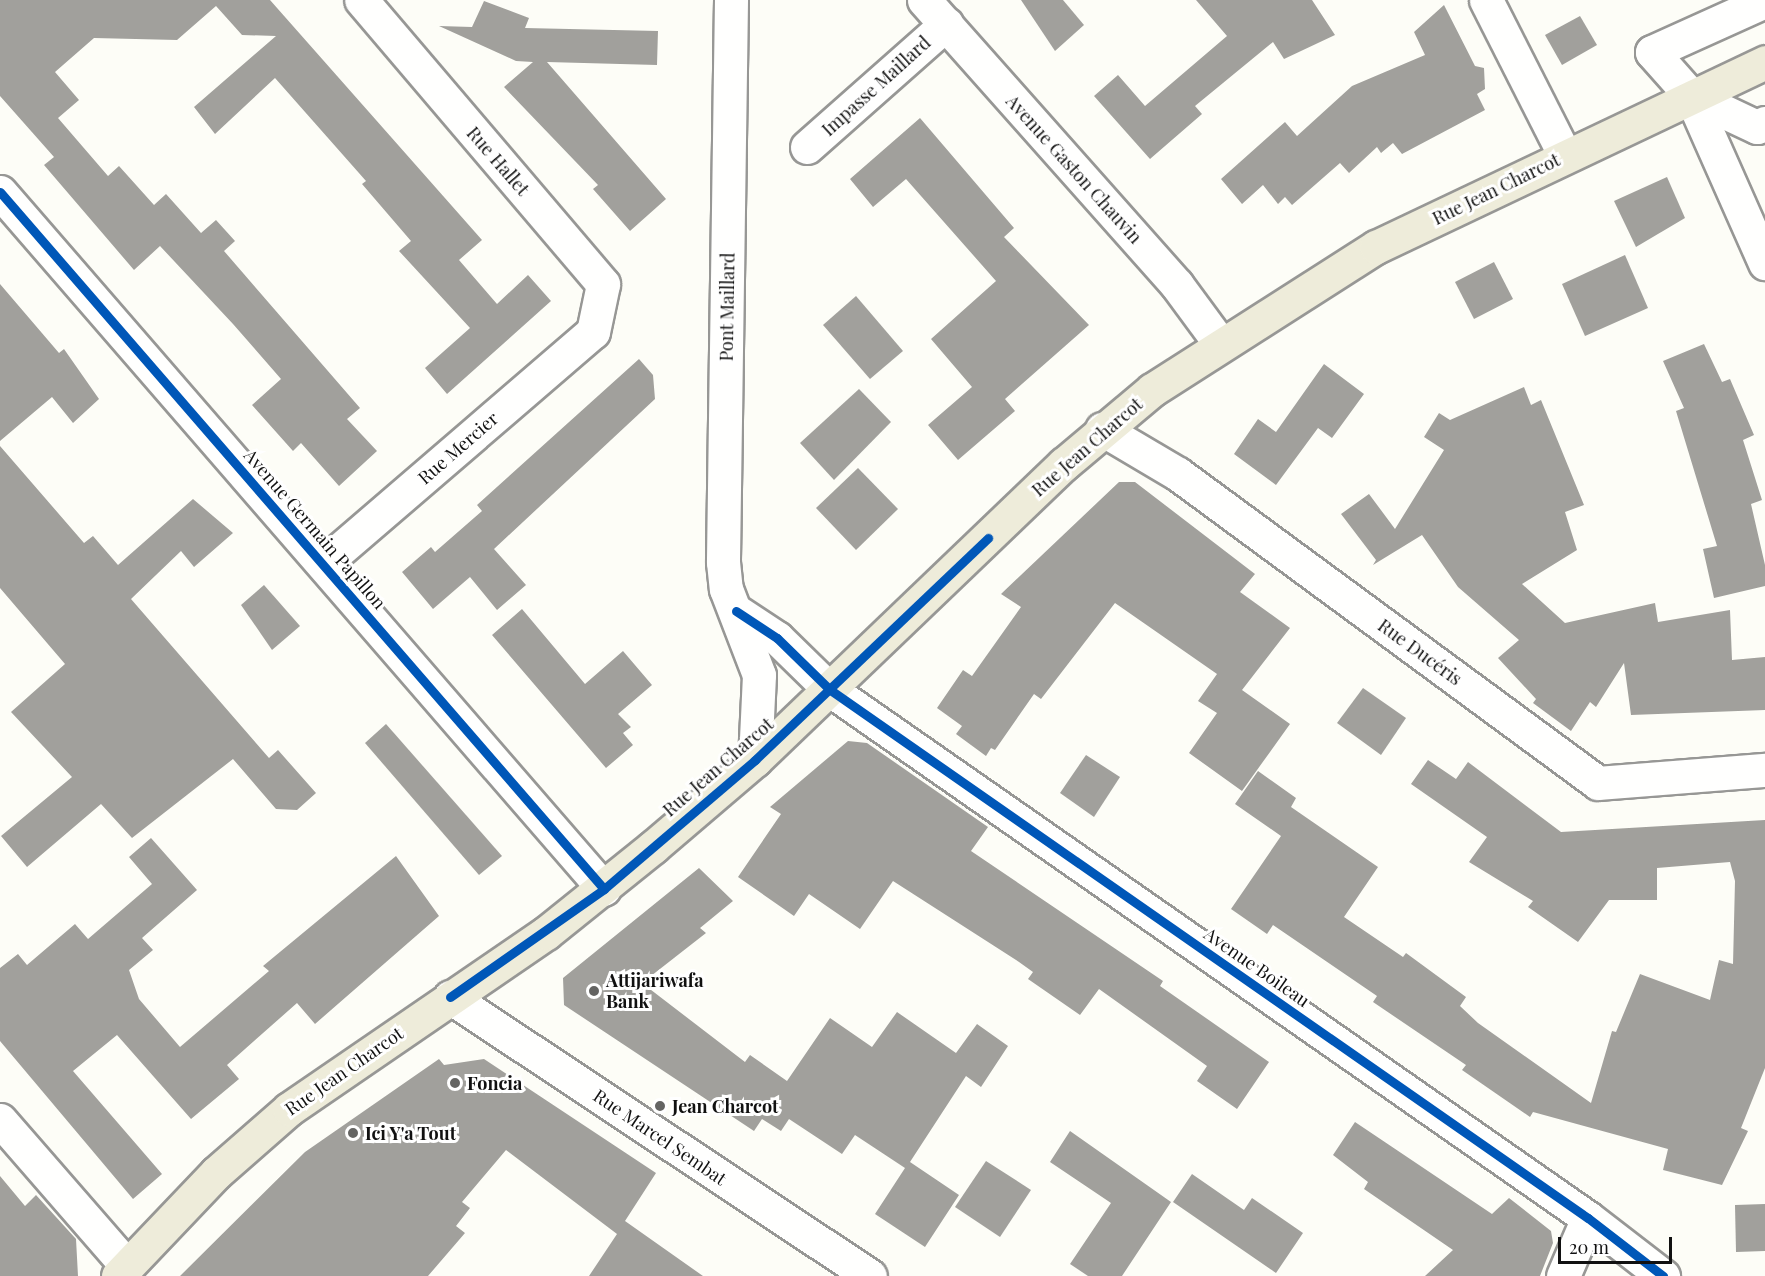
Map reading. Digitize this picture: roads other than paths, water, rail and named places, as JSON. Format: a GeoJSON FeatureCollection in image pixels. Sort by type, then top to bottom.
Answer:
{"type":"FeatureCollection","features":[{"type":"Feature","properties":{"kind":"main road","name":"Rue Jean Charcot"},"geometry":{"type":"LineString","coordinates":[[122,1271],[216,1173],[289,1109],[604,889],[755,760],[1102,429],[1219,342],[1376,247],[1765,62]]}},
{"type":"Feature","properties":{"kind":"street","name":"Rue Hallet"},"geometry":{"type":"LineString","coordinates":[[361,0],[603,284],[593,332]]}},
{"type":"Feature","properties":{"kind":"street","name":"Pont Maillard"},"geometry":{"type":"LineString","coordinates":[[731,0],[723,562],[736,611],[759,675],[755,760]]}},
{"type":"Feature","properties":{"kind":"street","name":"Avenue Gaston Chauvin"},"geometry":{"type":"LineString","coordinates":[[924,0],[1178,285],[1219,342]]}},
{"type":"Feature","properties":{"kind":"street"},"geometry":{"type":"LineString","coordinates":[[1485,0],[1564,156]]}},
{"type":"Feature","properties":{"kind":"street"},"geometry":{"type":"LineString","coordinates":[[1765,1],[1652,52],[1691,96],[1765,263]]}},
{"type":"Feature","properties":{"kind":"street","name":"Impasse Maillard"},"geometry":{"type":"LineString","coordinates":[[807,147],[946,24]]}},
{"type":"Feature","properties":{"kind":"street"},"geometry":{"type":"LineString","coordinates":[[1691,96],[1757,127],[1765,123]]}},
{"type":"Feature","properties":{"kind":"street","name":"Avenue Germain Papillon"},"geometry":{"type":"LineString","coordinates":[[0,192],[604,889]]}},
{"type":"Feature","properties":{"kind":"street","name":"Rue Mercier"},"geometry":{"type":"LineString","coordinates":[[323,564],[593,332]]}},
{"type":"Feature","properties":{"kind":"street","name":"Rue Ducéris"},"geometry":{"type":"LineString","coordinates":[[1102,429],[1178,474],[1598,783],[1765,770]]}},
{"type":"Feature","properties":{"kind":"street"},"geometry":{"type":"LineString","coordinates":[[736,611],[777,638],[829,689]]}},
{"type":"Feature","properties":{"kind":"street","name":"Avenue Boileau"},"geometry":{"type":"LineString","coordinates":[[829,689],[1588,1218],[1664,1276]]}},
{"type":"Feature","properties":{"kind":"street","name":"Rue Marcel Sembat"},"geometry":{"type":"LineString","coordinates":[[450,997],[870,1276]]}},
{"type":"Feature","properties":{"kind":"street"},"geometry":{"type":"LineString","coordinates":[[0,1120],[122,1271]]}},
{"type":"Feature","properties":{"kind":"street"},"geometry":{"type":"LineString","coordinates":[[1563,1276],[1588,1218]]}},
{"type":"Feature","properties":{"kind":"place","name":"Attijariwafa Bank"},"geometry":{"type":"Point","coordinates":[594,991]}},
{"type":"Feature","properties":{"kind":"place","name":"Foncia"},"geometry":{"type":"Point","coordinates":[455,1083]}},
{"type":"Feature","properties":{"kind":"place","name":"Jean Charcot"},"geometry":{"type":"Point","coordinates":[660,1106]}},
{"type":"Feature","properties":{"kind":"place","name":"Ici Y'a Tout"},"geometry":{"type":"Point","coordinates":[353,1133]}}]}
